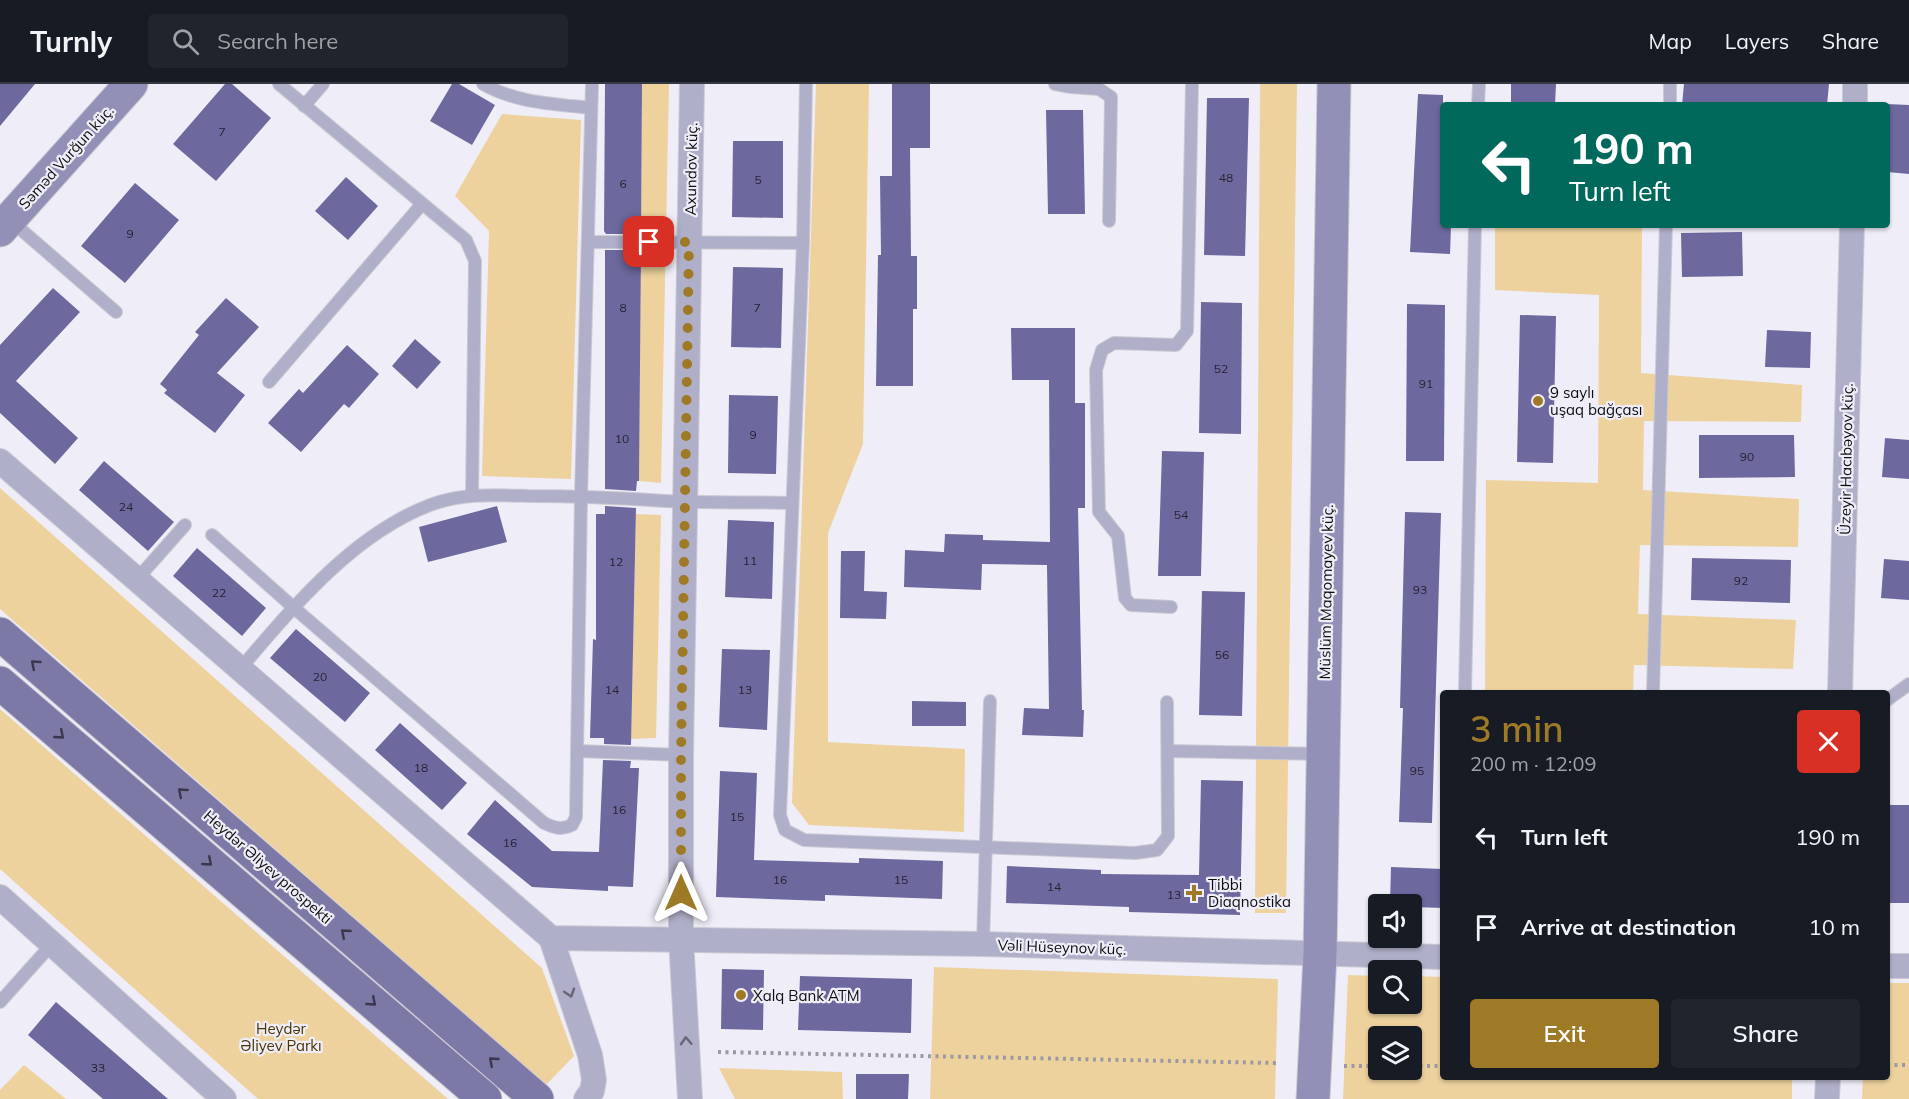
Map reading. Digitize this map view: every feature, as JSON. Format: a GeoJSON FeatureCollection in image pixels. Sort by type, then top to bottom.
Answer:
{"type":"FeatureCollection","features":[{"type":"Feature","properties":{"kind":"main road","name":"Səməd Vurğun küç."},"geometry":{"type":"LineString","coordinates":[[5,224],[131,84]]}},
{"type":"Feature","properties":{"kind":"main road","name":"Müslüm Maqomayev küç."},"geometry":{"type":"LineString","coordinates":[[1313,1099],[1320,954],[1334,84]]}},
{"type":"Feature","properties":{"kind":"main road","name":"Heydər Əliyev prospekti"},"geometry":{"type":"LineString","coordinates":[[0,634],[537,1099]]}},
{"type":"Feature","properties":{"kind":"main road"},"geometry":{"type":"LineString","coordinates":[[0,683],[485,1099]]}},
{"type":"Feature","properties":{"kind":"street","name":"Axundov küç."},"geometry":{"type":"LineString","coordinates":[[690,1099],[681,938],[681,755],[692,84]]}},
{"type":"Feature","properties":{"kind":"street"},"geometry":{"type":"LineString","coordinates":[[1855,84],[1855,102]]}},
{"type":"Feature","properties":{"kind":"street","name":"Üzeyir Hacıbəyov küç."},"geometry":{"type":"LineString","coordinates":[[1840,690],[1852,228]]}},
{"type":"Feature","properties":{"kind":"street"},"geometry":{"type":"LineString","coordinates":[[0,461],[138,578],[551,938],[590,1055],[594,1080],[592,1091],[586,1099]]}},
{"type":"Feature","properties":{"kind":"street"},"geometry":{"type":"LineString","coordinates":[[0,897],[224,1099]]}},
{"type":"Feature","properties":{"kind":"street","name":"Vəli Hüseynov küç."},"geometry":{"type":"LineString","coordinates":[[551,938],[681,938],[983,944],[1440,957]]}},
{"type":"Feature","properties":{"kind":"street"},"geometry":{"type":"LineString","coordinates":[[1890,966],[1909,966]]}},
{"type":"Feature","properties":{"kind":"street"},"geometry":{"type":"LineString","coordinates":[[1827,1099],[1828,1080]]}},
{"type":"Feature","properties":{"kind":"lane"},"geometry":{"type":"LineString","coordinates":[[279,84],[466,240],[475,261],[472,495]]}},
{"type":"Feature","properties":{"kind":"lane"},"geometry":{"type":"LineString","coordinates":[[304,106],[323,84]]}},
{"type":"Feature","properties":{"kind":"lane"},"geometry":{"type":"LineString","coordinates":[[483,84],[496,92],[531,101],[591,108]]}},
{"type":"Feature","properties":{"kind":"lane"},"geometry":{"type":"LineString","coordinates":[[212,535],[544,823],[554,828],[564,829],[572,825],[576,817],[578,751],[581,496],[592,84]]}},
{"type":"Feature","properties":{"kind":"lane"},"geometry":{"type":"LineString","coordinates":[[806,84],[803,243],[780,815],[785,830],[804,840],[1135,853],[1157,850],[1168,836],[1167,702]]}},
{"type":"Feature","properties":{"kind":"lane"},"geometry":{"type":"LineString","coordinates":[[1055,84],[1099,89],[1111,97],[1109,221]]}},
{"type":"Feature","properties":{"kind":"lane"},"geometry":{"type":"LineString","coordinates":[[1172,607],[1131,605],[1125,598],[1118,536],[1099,512],[1096,370],[1102,350],[1113,343],[1176,345],[1187,331],[1192,84]]}},
{"type":"Feature","properties":{"kind":"lane"},"geometry":{"type":"LineString","coordinates":[[1478,102],[1479,84]]}},
{"type":"Feature","properties":{"kind":"lane"},"geometry":{"type":"LineString","coordinates":[[1670,84],[1670,102]]}},
{"type":"Feature","properties":{"kind":"lane"},"geometry":{"type":"LineString","coordinates":[[268,382],[422,204]]}},
{"type":"Feature","properties":{"kind":"lane"},"geometry":{"type":"LineString","coordinates":[[5,224],[116,312]]}},
{"type":"Feature","properties":{"kind":"lane"},"geometry":{"type":"LineString","coordinates":[[1465,690],[1476,228]]}},
{"type":"Feature","properties":{"kind":"lane"},"geometry":{"type":"LineString","coordinates":[[1653,690],[1666,228]]}},
{"type":"Feature","properties":{"kind":"lane"},"geometry":{"type":"LineString","coordinates":[[588,242],[803,243]]}},
{"type":"Feature","properties":{"kind":"lane"},"geometry":{"type":"LineString","coordinates":[[240,669],[293,607],[358,546],[384,528],[431,505],[472,495],[792,503]]}},
{"type":"Feature","properties":{"kind":"lane"},"geometry":{"type":"LineString","coordinates":[[138,578],[185,525]]}},
{"type":"Feature","properties":{"kind":"lane"},"geometry":{"type":"LineString","coordinates":[[1890,698],[1909,684]]}},
{"type":"Feature","properties":{"kind":"lane"},"geometry":{"type":"LineString","coordinates":[[983,944],[990,701]]}},
{"type":"Feature","properties":{"kind":"lane"},"geometry":{"type":"LineString","coordinates":[[578,751],[681,755]]}},
{"type":"Feature","properties":{"kind":"lane"},"geometry":{"type":"LineString","coordinates":[[1169,751],[1323,754]]}},
{"type":"Feature","properties":{"kind":"lane"},"geometry":{"type":"LineString","coordinates":[[0,1002],[52,944]]}},
{"type":"Feature","properties":{"kind":"path"},"geometry":{"type":"LineString","coordinates":[[718,1052],[1276,1063]]}},
{"type":"Feature","properties":{"kind":"path"},"geometry":{"type":"LineString","coordinates":[[1890,1065],[1909,1065]]}},
{"type":"Feature","properties":{"kind":"path"},"geometry":{"type":"LineString","coordinates":[[1344,1066],[1368,1066]]}},
{"type":"Feature","properties":{"kind":"path"},"geometry":{"type":"LineString","coordinates":[[1422,1066],[1440,1066]]}},
{"type":"Feature","properties":{"kind":"green space"},"geometry":{"type":"Polygon","coordinates":[[[642,84],[669,84],[661,483],[639,481],[642,84]]]}},
{"type":"Feature","properties":{"kind":"green space"},"geometry":{"type":"Polygon","coordinates":[[[816,84],[869,84],[863,444],[828,533],[828,742],[965,749],[964,832],[809,825],[792,803],[816,84]]]}},
{"type":"Feature","properties":{"kind":"green space"},"geometry":{"type":"Polygon","coordinates":[[[1260,84],[1297,84],[1286,913],[1255,913],[1260,84]]]}},
{"type":"Feature","properties":{"kind":"green space"},"geometry":{"type":"Polygon","coordinates":[[[502,114],[581,120],[571,479],[482,476],[489,231],[455,196],[502,114]]]}},
{"type":"Feature","properties":{"kind":"green space"},"geometry":{"type":"Polygon","coordinates":[[[1495,228],[1642,228],[1641,373],[1802,385],[1801,422],[1644,421],[1643,490],[1799,499],[1798,547],[1640,545],[1638,614],[1796,620],[1793,669],[1634,665],[1633,690],[1485,690],[1486,480],[1598,483],[1599,295],[1495,290],[1495,228]]]}},
{"type":"Feature","properties":{"kind":"green space"},"geometry":{"type":"Polygon","coordinates":[[[0,488],[542,968],[574,1056],[546,1085],[0,609],[0,488]]]}},
{"type":"Feature","properties":{"kind":"green space"},"geometry":{"type":"Polygon","coordinates":[[[636,514],[661,515],[656,738],[631,739],[636,514]]]}},
{"type":"Feature","properties":{"kind":"green space","name":"Heydər Əliyev Parkı"},"geometry":{"type":"Polygon","coordinates":[[[0,709],[448,1099],[258,1099],[0,869],[0,709]]]}},
{"type":"Feature","properties":{"kind":"green space"},"geometry":{"type":"Polygon","coordinates":[[[934,967],[1278,979],[1275,1099],[930,1099],[934,967]]]}},
{"type":"Feature","properties":{"kind":"green space"},"geometry":{"type":"Polygon","coordinates":[[[1348,975],[1368,976],[1368,1014],[1422,1014],[1422,976],[1440,977],[1440,1080],[1792,1080],[1792,1099],[1343,1099],[1348,975]]]}},
{"type":"Feature","properties":{"kind":"green space"},"geometry":{"type":"Polygon","coordinates":[[[1890,983],[1909,983],[1909,1099],[1862,1099],[1863,1080],[1890,1080],[1890,983]]]}},
{"type":"Feature","properties":{"kind":"green space"},"geometry":{"type":"Polygon","coordinates":[[[24,1065],[66,1099],[0,1099],[0,1090],[24,1065]]]}},
{"type":"Feature","properties":{"kind":"green space"},"geometry":{"type":"Polygon","coordinates":[[[719,1068],[842,1072],[843,1099],[735,1099],[719,1068]]]}},
{"type":"Feature","properties":{"kind":"building"},"geometry":{"type":"Polygon","coordinates":[[[0,84],[35,84],[0,126],[0,84]]]}},
{"type":"Feature","properties":{"kind":"building"},"geometry":{"type":"Polygon","coordinates":[[[225,84],[232,84],[271,118],[216,181],[173,144],[225,84]]]}},
{"type":"Feature","properties":{"kind":"building"},"geometry":{"type":"Polygon","coordinates":[[[452,84],[459,84],[495,105],[472,145],[430,121],[452,84]]]}},
{"type":"Feature","properties":{"kind":"building"},"geometry":{"type":"Polygon","coordinates":[[[605,84],[642,84],[641,234],[606,234],[604,231],[605,84]]]}},
{"type":"Feature","properties":{"kind":"building"},"geometry":{"type":"Polygon","coordinates":[[[892,84],[930,84],[930,148],[910,148],[911,256],[917,256],[917,309],[913,309],[913,386],[876,386],[878,255],[881,255],[880,176],[892,176],[892,84]]]}},
{"type":"Feature","properties":{"kind":"building"},"geometry":{"type":"Polygon","coordinates":[[[1511,84],[1556,84],[1555,102],[1511,102],[1511,84]]]}},
{"type":"Feature","properties":{"kind":"building"},"geometry":{"type":"Polygon","coordinates":[[[1684,84],[1829,84],[1827,102],[1682,102],[1684,84]]]}},
{"type":"Feature","properties":{"kind":"building"},"geometry":{"type":"Polygon","coordinates":[[[1418,94],[1443,95],[1443,102],[1440,102],[1440,228],[1451,228],[1450,254],[1410,252],[1418,94]]]}},
{"type":"Feature","properties":{"kind":"building"},"geometry":{"type":"Polygon","coordinates":[[[1207,98],[1249,98],[1245,256],[1204,255],[1207,98]]]}},
{"type":"Feature","properties":{"kind":"building"},"geometry":{"type":"Polygon","coordinates":[[[1890,104],[1909,105],[1909,174],[1890,172],[1890,104]]]}},
{"type":"Feature","properties":{"kind":"building"},"geometry":{"type":"Polygon","coordinates":[[[1046,110],[1083,110],[1085,214],[1048,214],[1046,110]]]}},
{"type":"Feature","properties":{"kind":"building"},"geometry":{"type":"Polygon","coordinates":[[[733,141],[783,141],[783,218],[732,217],[733,141]]]}},
{"type":"Feature","properties":{"kind":"building"},"geometry":{"type":"Polygon","coordinates":[[[346,177],[378,206],[348,240],[315,211],[346,177]]]}},
{"type":"Feature","properties":{"kind":"building"},"geometry":{"type":"Polygon","coordinates":[[[135,183],[179,220],[125,283],[81,246],[135,183]]]}},
{"type":"Feature","properties":{"kind":"building"},"geometry":{"type":"Polygon","coordinates":[[[1742,232],[1743,276],[1682,277],[1681,233],[1742,232]]]}},
{"type":"Feature","properties":{"kind":"building"},"geometry":{"type":"Polygon","coordinates":[[[605,250],[641,250],[639,481],[637,481],[636,491],[605,489],[605,250]]]}},
{"type":"Feature","properties":{"kind":"building"},"geometry":{"type":"Polygon","coordinates":[[[733,267],[783,268],[781,348],[731,347],[733,267]]]}},
{"type":"Feature","properties":{"kind":"building"},"geometry":{"type":"Polygon","coordinates":[[[53,288],[80,312],[16,381],[78,438],[55,464],[0,413],[0,345],[53,288]]]}},
{"type":"Feature","properties":{"kind":"building"},"geometry":{"type":"Polygon","coordinates":[[[226,298],[259,327],[217,373],[245,395],[215,433],[164,393],[167,390],[160,384],[199,335],[195,332],[226,298]]]}},
{"type":"Feature","properties":{"kind":"building"},"geometry":{"type":"Polygon","coordinates":[[[1201,302],[1242,303],[1241,434],[1199,433],[1201,302]]]}},
{"type":"Feature","properties":{"kind":"building"},"geometry":{"type":"Polygon","coordinates":[[[1407,304],[1445,305],[1444,461],[1406,461],[1407,304]]]}},
{"type":"Feature","properties":{"kind":"building"},"geometry":{"type":"Polygon","coordinates":[[[1520,315],[1556,316],[1553,463],[1517,462],[1520,315]]]}},
{"type":"Feature","properties":{"kind":"building"},"geometry":{"type":"Polygon","coordinates":[[[1011,328],[1075,328],[1075,403],[1085,403],[1085,508],[1078,508],[1083,737],[1022,735],[1024,708],[1049,709],[1047,565],[982,564],[981,590],[904,587],[905,550],[944,552],[945,534],[983,535],[983,540],[1050,542],[1049,380],[1012,380],[1011,328]]]}},
{"type":"Feature","properties":{"kind":"building"},"geometry":{"type":"Polygon","coordinates":[[[1767,330],[1811,332],[1810,368],[1765,367],[1767,330]]]}},
{"type":"Feature","properties":{"kind":"building"},"geometry":{"type":"Polygon","coordinates":[[[415,339],[441,362],[417,389],[392,366],[415,339]]]}},
{"type":"Feature","properties":{"kind":"building"},"geometry":{"type":"Polygon","coordinates":[[[347,345],[379,374],[349,408],[344,404],[301,452],[268,423],[299,389],[303,393],[347,345]]]}},
{"type":"Feature","properties":{"kind":"building"},"geometry":{"type":"Polygon","coordinates":[[[729,395],[778,396],[776,474],[728,473],[729,395]]]}},
{"type":"Feature","properties":{"kind":"building"},"geometry":{"type":"Polygon","coordinates":[[[1699,435],[1794,435],[1795,477],[1699,478],[1699,435]]]}},
{"type":"Feature","properties":{"kind":"building"},"geometry":{"type":"Polygon","coordinates":[[[1885,438],[1909,440],[1909,479],[1882,477],[1885,438]]]}},
{"type":"Feature","properties":{"kind":"building"},"geometry":{"type":"Polygon","coordinates":[[[1162,451],[1204,452],[1201,576],[1158,576],[1162,451]]]}},
{"type":"Feature","properties":{"kind":"building"},"geometry":{"type":"Polygon","coordinates":[[[104,461],[174,522],[148,551],[79,490],[104,461]]]}},
{"type":"Feature","properties":{"kind":"building"},"geometry":{"type":"Polygon","coordinates":[[[497,506],[507,542],[428,562],[419,527],[497,506]]]}},
{"type":"Feature","properties":{"kind":"building"},"geometry":{"type":"Polygon","coordinates":[[[605,506],[636,508],[631,745],[604,744],[604,738],[590,738],[593,639],[596,640],[596,514],[605,514],[605,506]]]}},
{"type":"Feature","properties":{"kind":"building"},"geometry":{"type":"Polygon","coordinates":[[[1405,512],[1441,513],[1432,823],[1399,822],[1405,512]]]}},
{"type":"Feature","properties":{"kind":"building"},"geometry":{"type":"Polygon","coordinates":[[[728,520],[774,522],[772,599],[725,597],[728,520]]]}},
{"type":"Feature","properties":{"kind":"building"},"geometry":{"type":"Polygon","coordinates":[[[197,548],[266,608],[242,636],[173,576],[197,548]]]}},
{"type":"Feature","properties":{"kind":"building"},"geometry":{"type":"Polygon","coordinates":[[[841,551],[865,551],[864,591],[887,592],[886,619],[840,618],[841,551]]]}},
{"type":"Feature","properties":{"kind":"building"},"geometry":{"type":"Polygon","coordinates":[[[1692,558],[1791,560],[1790,603],[1691,600],[1692,558]]]}},
{"type":"Feature","properties":{"kind":"building"},"geometry":{"type":"Polygon","coordinates":[[[1884,559],[1909,561],[1909,600],[1881,598],[1884,559]]]}},
{"type":"Feature","properties":{"kind":"building"},"geometry":{"type":"Polygon","coordinates":[[[1202,591],[1245,592],[1242,716],[1199,715],[1202,591]]]}},
{"type":"Feature","properties":{"kind":"building"},"geometry":{"type":"Polygon","coordinates":[[[296,629],[370,693],[345,722],[270,658],[296,629]]]}},
{"type":"Feature","properties":{"kind":"building"},"geometry":{"type":"Polygon","coordinates":[[[722,649],[770,650],[767,730],[719,727],[722,649]]]}},
{"type":"Feature","properties":{"kind":"building"},"geometry":{"type":"Polygon","coordinates":[[[912,701],[966,702],[966,726],[912,726],[912,701]]]}},
{"type":"Feature","properties":{"kind":"building"},"geometry":{"type":"Polygon","coordinates":[[[400,723],[467,783],[442,810],[375,750],[400,723]]]}},
{"type":"Feature","properties":{"kind":"building"},"geometry":{"type":"Polygon","coordinates":[[[603,760],[631,761],[630,768],[639,768],[633,887],[608,886],[608,891],[532,887],[467,834],[495,800],[552,851],[599,852],[603,760]]]}},
{"type":"Feature","properties":{"kind":"building"},"geometry":{"type":"Polygon","coordinates":[[[720,771],[757,773],[754,860],[859,863],[859,858],[943,861],[942,899],[825,895],[825,901],[716,897],[720,771]]]}},
{"type":"Feature","properties":{"kind":"building"},"geometry":{"type":"Polygon","coordinates":[[[1201,780],[1243,781],[1240,915],[1129,912],[1129,907],[1006,903],[1007,866],[1101,870],[1101,874],[1199,875],[1201,780]]]}},
{"type":"Feature","properties":{"kind":"building"},"geometry":{"type":"Polygon","coordinates":[[[1890,805],[1909,805],[1909,903],[1890,903],[1890,805]]]}},
{"type":"Feature","properties":{"kind":"building"},"geometry":{"type":"Polygon","coordinates":[[[1391,867],[1440,869],[1440,908],[1422,907],[1422,894],[1390,894],[1391,867]]]}},
{"type":"Feature","properties":{"kind":"building"},"geometry":{"type":"Polygon","coordinates":[[[722,969],[764,970],[763,1030],[721,1029],[722,969]]]}},
{"type":"Feature","properties":{"kind":"building"},"geometry":{"type":"Polygon","coordinates":[[[800,976],[912,979],[911,1033],[798,1030],[800,976]]]}},
{"type":"Feature","properties":{"kind":"building"},"geometry":{"type":"Polygon","coordinates":[[[56,1002],[168,1099],[103,1099],[28,1035],[56,1002]]]}},
{"type":"Feature","properties":{"kind":"building"},"geometry":{"type":"Polygon","coordinates":[[[856,1074],[909,1074],[908,1099],[856,1099],[856,1074]]]}},
{"type":"Feature","properties":{"kind":"place","name":"9 saylı uşaq bağçası"},"geometry":{"type":"Point","coordinates":[1538,401]}},
{"type":"Feature","properties":{"kind":"place","name":"Tibbi Diaqnostika"},"geometry":{"type":"Point","coordinates":[1194,893]}},
{"type":"Feature","properties":{"kind":"place","name":"Xalq Bank ATM"},"geometry":{"type":"Point","coordinates":[741,995]}},
{"type":"Feature","properties":{"kind":"route"},"geometry":{"type":"LineString","coordinates":[[649,242],[689,242],[681,893]]}}]}
